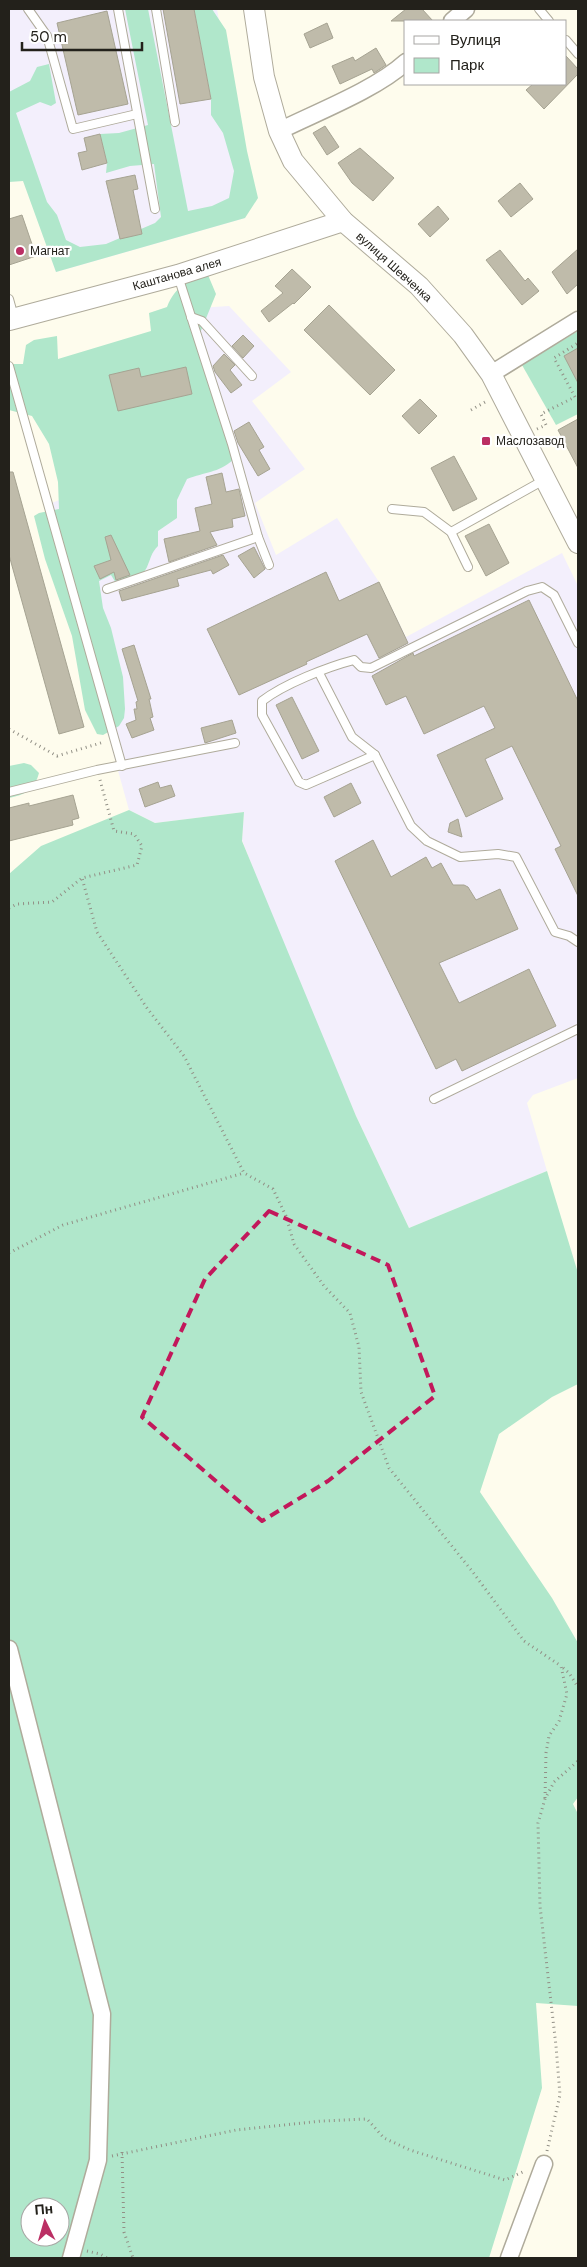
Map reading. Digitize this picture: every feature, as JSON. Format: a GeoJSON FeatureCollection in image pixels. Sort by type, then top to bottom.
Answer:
{"type":"FeatureCollection","features":[{"type":"Feature","properties":{"kind":"street","name":"вулиця Шевченка"},"geometry":{"type":"LineString","coordinates":[[254,9],[264,77],[278,131],[293,161],[343,221],[419,286],[463,335],[491,374],[578,542]]}},
{"type":"Feature","properties":{"kind":"street"},"geometry":{"type":"LineString","coordinates":[[453,20],[466,9]]}},
{"type":"Feature","properties":{"kind":"street"},"geometry":{"type":"LineString","coordinates":[[278,131],[370,86],[404,64]]}},
{"type":"Feature","properties":{"kind":"street","name":"Каштанова алея"},"geometry":{"type":"LineString","coordinates":[[12,320],[178,275],[343,221]]}},
{"type":"Feature","properties":{"kind":"street"},"geometry":{"type":"LineString","coordinates":[[491,374],[578,320]]}},
{"type":"Feature","properties":{"kind":"street"},"geometry":{"type":"LineString","coordinates":[[9,1649],[102,2014],[98,2160],[71,2258]]}},
{"type":"Feature","properties":{"kind":"street"},"geometry":{"type":"LineString","coordinates":[[509,2258],[544,2164]]}},
{"type":"Feature","properties":{"kind":"lane"},"geometry":{"type":"LineString","coordinates":[[28,9],[47,36],[73,129],[138,114]]}},
{"type":"Feature","properties":{"kind":"lane"},"geometry":{"type":"LineString","coordinates":[[118,9],[155,209]]}},
{"type":"Feature","properties":{"kind":"lane"},"geometry":{"type":"LineString","coordinates":[[156,9],[176,122]]}},
{"type":"Feature","properties":{"kind":"lane"},"geometry":{"type":"LineString","coordinates":[[539,9],[548,20]]}},
{"type":"Feature","properties":{"kind":"lane"},"geometry":{"type":"LineString","coordinates":[[567,41],[578,54]]}},
{"type":"Feature","properties":{"kind":"lane"},"geometry":{"type":"LineString","coordinates":[[178,275],[232,444],[258,537],[269,565]]}},
{"type":"Feature","properties":{"kind":"lane"},"geometry":{"type":"LineString","coordinates":[[9,299],[12,320]]}},
{"type":"Feature","properties":{"kind":"lane"},"geometry":{"type":"LineString","coordinates":[[191,317],[202,321],[252,376]]}},
{"type":"Feature","properties":{"kind":"lane"},"geometry":{"type":"LineString","coordinates":[[9,366],[122,766]]}},
{"type":"Feature","properties":{"kind":"lane"},"geometry":{"type":"LineString","coordinates":[[451,532],[546,478]]}},
{"type":"Feature","properties":{"kind":"lane"},"geometry":{"type":"LineString","coordinates":[[392,509],[424,512],[451,532],[468,567]]}},
{"type":"Feature","properties":{"kind":"lane"},"geometry":{"type":"LineString","coordinates":[[107,590],[258,537]]}},
{"type":"Feature","properties":{"kind":"lane"},"geometry":{"type":"LineString","coordinates":[[375,755],[306,785],[299,782],[262,715],[262,701],[276,691],[337,664],[354,660],[361,666],[371,668],[527,591],[542,587],[554,595],[578,643]]}},
{"type":"Feature","properties":{"kind":"lane"},"geometry":{"type":"LineString","coordinates":[[319,672],[352,737],[375,755],[411,826],[427,841],[460,857],[498,854],[516,857],[555,932],[569,936],[578,942]]}},
{"type":"Feature","properties":{"kind":"lane"},"geometry":{"type":"LineString","coordinates":[[9,792],[97,770],[235,743]]}},
{"type":"Feature","properties":{"kind":"lane"},"geometry":{"type":"LineString","coordinates":[[434,1099],[578,1029]]}},
{"type":"Feature","properties":{"kind":"path"},"geometry":{"type":"LineString","coordinates":[[523,436],[546,425],[541,414],[576,396],[554,358],[578,343]]}},
{"type":"Feature","properties":{"kind":"path"},"geometry":{"type":"LineString","coordinates":[[9,729],[58,756],[114,740]]}},
{"type":"Feature","properties":{"kind":"path"},"geometry":{"type":"LineString","coordinates":[[9,908],[17,904],[52,902],[82,878],[137,865],[142,846],[134,834],[114,830],[97,770]]}},
{"type":"Feature","properties":{"kind":"path"},"geometry":{"type":"LineString","coordinates":[[82,878],[97,932],[147,1008],[184,1056],[244,1173],[274,1189],[286,1216],[294,1244],[324,1286],[350,1313],[359,1347],[361,1392],[389,1468],[472,1571],[524,1640],[561,1666],[569,1673],[578,1687]]}},
{"type":"Feature","properties":{"kind":"path"},"geometry":{"type":"LineString","coordinates":[[9,1253],[63,1224],[244,1173]]}},
{"type":"Feature","properties":{"kind":"path"},"geometry":{"type":"LineString","coordinates":[[545,1798],[546,1753],[549,1736],[559,1721],[567,1694],[561,1666]]}},
{"type":"Feature","properties":{"kind":"path"},"geometry":{"type":"LineString","coordinates":[[98,2160],[122,2152],[236,2130],[322,2121],[367,2119],[384,2138],[410,2150],[505,2180],[544,2164],[560,2095],[540,1906],[538,1823],[545,1798],[554,1782],[578,1761]]}},
{"type":"Feature","properties":{"kind":"path"},"geometry":{"type":"LineString","coordinates":[[122,2152],[124,2232],[133,2258]]}},
{"type":"Feature","properties":{"kind":"highlighted area"},"geometry":{"type":"Polygon","coordinates":[[[269,1211],[388,1265],[435,1396],[328,1481],[262,1521],[142,1417],[205,1279],[269,1211]]]}},
{"type":"Feature","properties":{"kind":"shaded area"},"geometry":{"type":"Polygon","coordinates":[[[9,9],[217,9],[248,190],[245,218],[56,272],[9,139],[9,9]]]}},
{"type":"Feature","properties":{"kind":"shaded area"},"geometry":{"type":"Polygon","coordinates":[[[229,306],[291,372],[252,401],[305,469],[255,503],[276,555],[337,518],[379,582],[406,637],[562,553],[578,586],[578,1078],[533,1095],[527,1103],[547,1171],[409,1228],[356,1116],[296,979],[242,840],[244,812],[155,823],[129,810],[44,506],[72,495],[200,365],[198,308],[229,306]]]}},
{"type":"Feature","properties":{"kind":"green space"},"geometry":{"type":"Polygon","coordinates":[[[125,9],[148,9],[188,211],[212,206],[229,198],[234,171],[223,133],[211,115],[211,98],[194,9],[212,9],[226,30],[247,151],[258,198],[245,218],[56,272],[23,181],[9,182],[9,92],[30,81],[37,67],[49,64],[56,103],[51,106],[40,102],[16,113],[47,202],[57,215],[66,240],[80,247],[106,244],[155,223],[161,217],[154,164],[130,166],[106,173],[107,163],[100,134],[119,133],[148,125],[125,9]]]}},
{"type":"Feature","properties":{"kind":"green space"},"geometry":{"type":"Polygon","coordinates":[[[208,275],[216,294],[200,333],[233,460],[217,470],[187,479],[177,500],[177,518],[158,531],[158,546],[152,553],[147,567],[142,574],[116,583],[111,575],[99,581],[103,608],[111,628],[123,677],[125,709],[124,718],[119,726],[103,735],[97,734],[85,710],[72,636],[45,559],[34,516],[39,513],[59,509],[58,482],[49,444],[32,416],[9,410],[9,364],[23,364],[26,345],[34,340],[57,336],[58,359],[151,331],[149,313],[167,307],[174,294],[183,285],[208,275]]]}},
{"type":"Feature","properties":{"kind":"green space"},"geometry":{"type":"Polygon","coordinates":[[[578,331],[578,414],[556,425],[522,365],[578,331]]]}},
{"type":"Feature","properties":{"kind":"green space"},"geometry":{"type":"Polygon","coordinates":[[[24,763],[31,765],[39,773],[35,784],[28,791],[9,798],[9,766],[24,763]]]}},
{"type":"Feature","properties":{"kind":"green space"},"geometry":{"type":"Polygon","coordinates":[[[129,810],[155,823],[244,812],[242,841],[356,1116],[409,1228],[547,1171],[578,1273],[578,1384],[552,1397],[499,1434],[480,1492],[552,1598],[578,1643],[578,1797],[573,1804],[578,1814],[578,2006],[536,2003],[542,2088],[489,2258],[9,2258],[9,874],[41,846],[129,810]]]}},
{"type":"Feature","properties":{"kind":"building"},"geometry":{"type":"Polygon","coordinates":[[[163,9],[194,9],[211,99],[180,104],[163,9]]]}},
{"type":"Feature","properties":{"kind":"building"},"geometry":{"type":"Polygon","coordinates":[[[406,9],[422,9],[432,20],[404,20],[391,21],[406,9]]]}},
{"type":"Feature","properties":{"kind":"building"},"geometry":{"type":"Polygon","coordinates":[[[107,11],[128,104],[78,115],[57,23],[107,11]]]}},
{"type":"Feature","properties":{"kind":"building"},"geometry":{"type":"Polygon","coordinates":[[[327,23],[333,38],[310,48],[304,34],[327,23]]]}},
{"type":"Feature","properties":{"kind":"building"},"geometry":{"type":"Polygon","coordinates":[[[376,48],[386,65],[374,73],[372,69],[340,84],[332,66],[353,57],[355,61],[376,48]]]}},
{"type":"Feature","properties":{"kind":"building"},"geometry":{"type":"Polygon","coordinates":[[[567,57],[578,69],[578,74],[544,109],[526,90],[532,85],[567,85],[567,57]]]}},
{"type":"Feature","properties":{"kind":"building"},"geometry":{"type":"Polygon","coordinates":[[[325,126],[339,147],[327,155],[313,133],[325,126]]]}},
{"type":"Feature","properties":{"kind":"building"},"geometry":{"type":"Polygon","coordinates":[[[100,134],[107,163],[82,170],[78,153],[87,151],[84,138],[100,134]]]}},
{"type":"Feature","properties":{"kind":"building"},"geometry":{"type":"Polygon","coordinates":[[[360,148],[394,178],[373,201],[352,183],[338,163],[360,148]]]}},
{"type":"Feature","properties":{"kind":"building"},"geometry":{"type":"Polygon","coordinates":[[[135,175],[138,189],[133,190],[142,234],[120,239],[106,181],[135,175]]]}},
{"type":"Feature","properties":{"kind":"building"},"geometry":{"type":"Polygon","coordinates":[[[520,183],[533,199],[511,217],[498,201],[520,183]]]}},
{"type":"Feature","properties":{"kind":"building"},"geometry":{"type":"Polygon","coordinates":[[[438,206],[449,219],[430,237],[418,224],[438,206]]]}},
{"type":"Feature","properties":{"kind":"building"},"geometry":{"type":"Polygon","coordinates":[[[22,215],[36,256],[9,265],[9,219],[22,215]]]}},
{"type":"Feature","properties":{"kind":"building"},"geometry":{"type":"Polygon","coordinates":[[[578,249],[578,284],[567,294],[552,272],[578,249]]]}},
{"type":"Feature","properties":{"kind":"building"},"geometry":{"type":"Polygon","coordinates":[[[500,250],[525,281],[528,278],[539,291],[522,305],[486,260],[500,250]]]}},
{"type":"Feature","properties":{"kind":"building"},"geometry":{"type":"Polygon","coordinates":[[[292,269],[311,287],[294,304],[269,322],[261,311],[283,293],[275,286],[292,269]]]}},
{"type":"Feature","properties":{"kind":"building"},"geometry":{"type":"Polygon","coordinates":[[[329,305],[395,370],[370,395],[304,330],[329,305]]]}},
{"type":"Feature","properties":{"kind":"building"},"geometry":{"type":"Polygon","coordinates":[[[243,335],[254,346],[243,358],[232,346],[243,335]]]}},
{"type":"Feature","properties":{"kind":"building"},"geometry":{"type":"Polygon","coordinates":[[[578,348],[578,383],[564,356],[578,348]]]}},
{"type":"Feature","properties":{"kind":"building"},"geometry":{"type":"Polygon","coordinates":[[[224,354],[235,365],[230,370],[242,385],[231,393],[215,372],[213,366],[224,354]]]}},
{"type":"Feature","properties":{"kind":"building"},"geometry":{"type":"Polygon","coordinates":[[[186,367],[192,394],[118,411],[109,375],[139,368],[141,377],[186,367]]]}},
{"type":"Feature","properties":{"kind":"building"},"geometry":{"type":"Polygon","coordinates":[[[420,399],[437,416],[419,434],[402,416],[420,399]]]}},
{"type":"Feature","properties":{"kind":"building"},"geometry":{"type":"Polygon","coordinates":[[[578,419],[578,468],[558,430],[578,419]]]}},
{"type":"Feature","properties":{"kind":"building"},"geometry":{"type":"Polygon","coordinates":[[[249,422],[264,447],[259,450],[270,469],[258,476],[238,443],[234,431],[249,422]]]}},
{"type":"Feature","properties":{"kind":"building"},"geometry":{"type":"Polygon","coordinates":[[[454,456],[477,499],[453,511],[431,468],[454,456]]]}},
{"type":"Feature","properties":{"kind":"building"},"geometry":{"type":"Polygon","coordinates":[[[9,472],[13,472],[84,727],[59,734],[9,555],[9,472]]]}},
{"type":"Feature","properties":{"kind":"building"},"geometry":{"type":"Polygon","coordinates":[[[222,473],[226,492],[239,489],[245,516],[232,519],[233,527],[210,532],[217,545],[169,562],[164,539],[200,531],[195,508],[212,504],[206,477],[222,473]]]}},
{"type":"Feature","properties":{"kind":"building"},"geometry":{"type":"Polygon","coordinates":[[[489,524],[509,563],[486,576],[465,536],[489,524]]]}},
{"type":"Feature","properties":{"kind":"building"},"geometry":{"type":"Polygon","coordinates":[[[111,535],[130,575],[116,580],[114,572],[100,579],[94,566],[111,560],[105,537],[111,535]]]}},
{"type":"Feature","properties":{"kind":"building"},"geometry":{"type":"Polygon","coordinates":[[[254,547],[265,569],[254,578],[238,556],[254,547]]]}},
{"type":"Feature","properties":{"kind":"building"},"geometry":{"type":"Polygon","coordinates":[[[223,555],[229,565],[213,574],[211,570],[177,579],[179,586],[122,601],[119,591],[223,555]]]}},
{"type":"Feature","properties":{"kind":"building"},"geometry":{"type":"Polygon","coordinates":[[[326,572],[339,601],[379,582],[408,643],[379,658],[367,634],[239,695],[207,629],[326,572]]]}},
{"type":"Feature","properties":{"kind":"building"},"geometry":{"type":"Polygon","coordinates":[[[529,600],[578,701],[578,896],[555,849],[561,846],[512,746],[485,759],[503,799],[466,817],[437,755],[495,728],[484,706],[424,734],[406,696],[386,705],[372,676],[413,653],[414,656],[529,600]]]}},
{"type":"Feature","properties":{"kind":"building"},"geometry":{"type":"Polygon","coordinates":[[[134,645],[151,699],[149,699],[153,717],[150,718],[154,730],[132,738],[126,724],[136,720],[134,709],[137,709],[136,702],[138,701],[122,649],[134,645]]]}},
{"type":"Feature","properties":{"kind":"building"},"geometry":{"type":"Polygon","coordinates":[[[292,697],[319,751],[302,759],[276,705],[292,697]]]}},
{"type":"Feature","properties":{"kind":"building"},"geometry":{"type":"Polygon","coordinates":[[[232,720],[236,733],[205,743],[201,728],[232,720]]]}},
{"type":"Feature","properties":{"kind":"building"},"geometry":{"type":"Polygon","coordinates":[[[158,782],[160,788],[171,785],[175,796],[145,807],[139,789],[158,782]]]}},
{"type":"Feature","properties":{"kind":"building"},"geometry":{"type":"Polygon","coordinates":[[[351,783],[361,803],[334,817],[324,797],[351,783]]]}},
{"type":"Feature","properties":{"kind":"building"},"geometry":{"type":"Polygon","coordinates":[[[73,795],[79,818],[72,820],[73,825],[9,841],[9,808],[29,803],[29,806],[73,795]]]}},
{"type":"Feature","properties":{"kind":"building"},"geometry":{"type":"Polygon","coordinates":[[[458,819],[462,837],[448,832],[450,823],[458,819]]]}},
{"type":"Feature","properties":{"kind":"building"},"geometry":{"type":"Polygon","coordinates":[[[373,840],[391,877],[426,857],[432,868],[441,863],[453,885],[468,887],[476,900],[500,889],[518,929],[439,963],[459,1003],[529,969],[556,1026],[462,1071],[456,1059],[436,1069],[335,861],[373,840]]]}},
{"type":"Feature","properties":{"kind":"place","name":"Магнат"},"geometry":{"type":"Point","coordinates":[20,251]}},
{"type":"Feature","properties":{"kind":"place","name":"Маслозавод"},"geometry":{"type":"Point","coordinates":[486,441]}}]}
